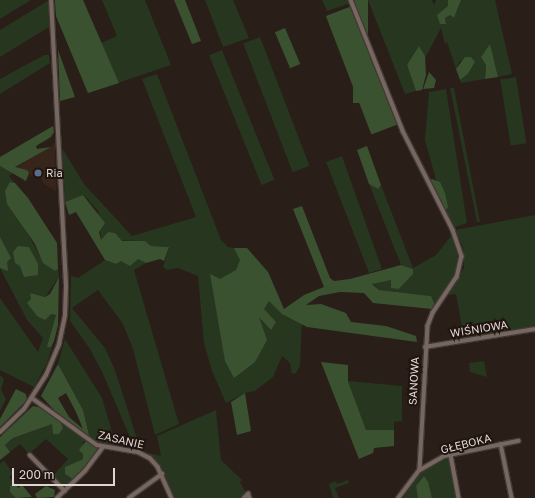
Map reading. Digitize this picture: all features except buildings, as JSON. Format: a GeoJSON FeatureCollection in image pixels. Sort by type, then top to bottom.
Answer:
{"type":"FeatureCollection","features":[{"type":"Feature","properties":{"kind":"street"},"geometry":{"type":"LineString","coordinates":[[0,432],[32,398],[52,361],[65,315],[66,285],[51,0]]}},
{"type":"Feature","properties":{"kind":"street","name":"SANOWA"},"geometry":{"type":"LineString","coordinates":[[351,0],[404,132],[459,245],[462,267],[432,316],[425,347],[420,470]]}},
{"type":"Feature","properties":{"kind":"street","name":"WIŚNIOWA"},"geometry":{"type":"LineString","coordinates":[[425,347],[535,329]]}},
{"type":"Feature","properties":{"kind":"street","name":"ZASANIE"},"geometry":{"type":"LineString","coordinates":[[32,398],[84,438],[103,447],[142,453],[153,461],[162,474],[172,498]]}},
{"type":"Feature","properties":{"kind":"street","name":"GŁĘBOKA"},"geometry":{"type":"LineString","coordinates":[[420,470],[451,455],[518,441]]}},
{"type":"Feature","properties":{"kind":"street"},"geometry":{"type":"LineString","coordinates":[[501,444],[512,498]]}},
{"type":"Feature","properties":{"kind":"street"},"geometry":{"type":"LineString","coordinates":[[57,498],[89,467],[103,447]]}},
{"type":"Feature","properties":{"kind":"street"},"geometry":{"type":"LineString","coordinates":[[30,455],[65,491]]}},
{"type":"Feature","properties":{"kind":"street"},"geometry":{"type":"LineString","coordinates":[[451,455],[459,498]]}},
{"type":"Feature","properties":{"kind":"street"},"geometry":{"type":"LineString","coordinates":[[399,498],[420,470]]}},
{"type":"Feature","properties":{"kind":"street"},"geometry":{"type":"LineString","coordinates":[[129,498],[162,474]]}},
{"type":"Feature","properties":{"kind":"street"},"geometry":{"type":"LineString","coordinates":[[244,498],[248,494],[250,498]]}},
{"type":"Feature","properties":{"kind":"shaded area"},"geometry":{"type":"Polygon","coordinates":[[[55,141],[56,191],[44,184],[41,178],[31,176],[27,170],[15,168],[51,147],[55,141]]]}},
{"type":"Feature","properties":{"kind":"green space"},"geometry":{"type":"Polygon","coordinates":[[[0,0],[31,0],[0,19],[0,0]]]}},
{"type":"Feature","properties":{"kind":"green space"},"geometry":{"type":"Polygon","coordinates":[[[49,0],[49,27],[0,57],[0,30],[49,0]]]}},
{"type":"Feature","properties":{"kind":"green space"},"geometry":{"type":"Polygon","coordinates":[[[55,0],[83,0],[101,43],[117,36],[102,0],[145,0],[171,65],[88,93],[56,16],[55,0]]]}},
{"type":"Feature","properties":{"kind":"green space"},"geometry":{"type":"Polygon","coordinates":[[[55,0],[83,0],[119,83],[88,93],[56,16],[55,0]]]}},
{"type":"Feature","properties":{"kind":"green space"},"geometry":{"type":"Polygon","coordinates":[[[174,0],[185,0],[201,41],[192,44],[174,0]]]}},
{"type":"Feature","properties":{"kind":"green space"},"geometry":{"type":"Polygon","coordinates":[[[205,0],[233,0],[249,38],[223,47],[205,0]]]}},
{"type":"Feature","properties":{"kind":"green space"},"geometry":{"type":"Polygon","coordinates":[[[322,0],[350,0],[351,3],[327,11],[322,0]]]}},
{"type":"Feature","properties":{"kind":"green space"},"geometry":{"type":"Polygon","coordinates":[[[353,0],[368,0],[368,103],[353,103],[353,0]]]}},
{"type":"Feature","properties":{"kind":"green space"},"geometry":{"type":"Polygon","coordinates":[[[368,0],[432,0],[434,5],[436,0],[448,0],[448,6],[441,24],[446,24],[445,18],[450,15],[454,18],[461,0],[495,0],[512,74],[498,77],[490,45],[482,56],[486,65],[485,79],[461,83],[460,80],[468,74],[475,62],[460,61],[456,69],[447,42],[445,44],[441,28],[425,58],[425,56],[411,60],[407,65],[416,91],[405,94],[368,0]]]}},
{"type":"Feature","properties":{"kind":"green space"},"geometry":{"type":"Polygon","coordinates":[[[448,0],[461,0],[454,18],[450,15],[445,18],[446,24],[440,24],[437,15],[448,6],[448,0]]]}},
{"type":"Feature","properties":{"kind":"green space"},"geometry":{"type":"Polygon","coordinates":[[[352,6],[398,125],[371,135],[326,16],[352,6]]]}},
{"type":"Feature","properties":{"kind":"green space"},"geometry":{"type":"Polygon","coordinates":[[[285,28],[300,64],[290,68],[275,32],[285,28]]]}},
{"type":"Feature","properties":{"kind":"green space"},"geometry":{"type":"Polygon","coordinates":[[[260,37],[309,166],[293,172],[243,43],[260,37]]]}},
{"type":"Feature","properties":{"kind":"green space"},"geometry":{"type":"Polygon","coordinates":[[[490,44],[498,77],[485,79],[486,65],[481,57],[490,44]]]}},
{"type":"Feature","properties":{"kind":"green space"},"geometry":{"type":"Polygon","coordinates":[[[419,46],[425,56],[426,75],[422,90],[416,91],[407,65],[419,46]]]}},
{"type":"Feature","properties":{"kind":"green space"},"geometry":{"type":"Polygon","coordinates":[[[58,50],[75,97],[60,101],[58,50]]]}},
{"type":"Feature","properties":{"kind":"green space"},"geometry":{"type":"Polygon","coordinates":[[[222,50],[274,180],[261,185],[209,55],[222,50]]]}},
{"type":"Feature","properties":{"kind":"green space"},"geometry":{"type":"Polygon","coordinates":[[[44,55],[49,55],[50,63],[0,94],[0,79],[44,55]]]}},
{"type":"Feature","properties":{"kind":"green space"},"geometry":{"type":"Polygon","coordinates":[[[465,57],[471,57],[475,62],[468,74],[460,80],[456,69],[465,57]]]}},
{"type":"Feature","properties":{"kind":"green space"},"geometry":{"type":"Polygon","coordinates":[[[429,72],[436,80],[434,88],[423,89],[429,72]]]}},
{"type":"Feature","properties":{"kind":"green space"},"geometry":{"type":"Polygon","coordinates":[[[157,74],[221,240],[228,247],[240,249],[268,272],[284,309],[295,304],[302,319],[300,366],[296,373],[292,374],[290,363],[282,356],[273,377],[255,391],[245,393],[226,403],[212,371],[204,344],[198,276],[178,268],[167,270],[163,267],[169,247],[151,246],[145,241],[101,240],[98,211],[84,195],[65,202],[62,148],[84,184],[132,236],[196,217],[142,79],[157,74]]]}},
{"type":"Feature","properties":{"kind":"green space"},"geometry":{"type":"Polygon","coordinates":[[[516,77],[526,143],[511,146],[500,80],[516,77]]]}},
{"type":"Feature","properties":{"kind":"green space"},"geometry":{"type":"Polygon","coordinates":[[[450,88],[454,88],[480,222],[477,222],[450,88]]]}},
{"type":"Feature","properties":{"kind":"green space"},"geometry":{"type":"Polygon","coordinates":[[[446,89],[467,223],[453,228],[445,211],[445,193],[436,180],[425,140],[429,92],[446,89]]]}},
{"type":"Feature","properties":{"kind":"green space"},"geometry":{"type":"Polygon","coordinates":[[[53,126],[54,132],[51,137],[36,146],[37,149],[51,147],[15,167],[27,170],[29,173],[26,181],[0,166],[0,157],[53,126]]]}},
{"type":"Feature","properties":{"kind":"green space"},"geometry":{"type":"Polygon","coordinates":[[[367,146],[381,185],[378,189],[369,184],[357,150],[367,146]]]}},
{"type":"Feature","properties":{"kind":"green space"},"geometry":{"type":"Polygon","coordinates":[[[342,156],[382,269],[369,273],[326,162],[342,156]]]}},
{"type":"Feature","properties":{"kind":"green space"},"geometry":{"type":"Polygon","coordinates":[[[0,166],[13,173],[9,176],[15,183],[10,182],[6,195],[8,199],[39,254],[51,268],[55,271],[58,269],[59,277],[45,297],[30,293],[32,299],[51,314],[56,315],[51,347],[54,341],[47,363],[34,387],[0,370],[0,298],[38,352],[43,338],[27,320],[0,268],[0,166]]]}},
{"type":"Feature","properties":{"kind":"green space"},"geometry":{"type":"Polygon","coordinates":[[[432,179],[440,182],[445,193],[448,207],[445,211],[429,181],[432,179]]]}},
{"type":"Feature","properties":{"kind":"green space"},"geometry":{"type":"Polygon","coordinates":[[[10,182],[15,183],[28,198],[57,243],[58,269],[55,271],[43,263],[35,244],[7,204],[5,191],[10,182]]]}},
{"type":"Feature","properties":{"kind":"green space"},"geometry":{"type":"Polygon","coordinates":[[[369,184],[378,189],[381,185],[413,268],[436,255],[451,236],[457,247],[459,267],[430,314],[431,296],[379,290],[372,283],[391,280],[399,289],[413,274],[413,269],[401,265],[369,184]]]}},
{"type":"Feature","properties":{"kind":"green space"},"geometry":{"type":"Polygon","coordinates":[[[83,195],[105,223],[99,232],[101,240],[108,232],[115,233],[122,241],[145,241],[151,246],[169,247],[164,261],[160,259],[146,263],[138,259],[130,266],[121,261],[116,264],[105,260],[76,212],[69,215],[65,202],[83,195]]]}},
{"type":"Feature","properties":{"kind":"green space"},"geometry":{"type":"Polygon","coordinates":[[[302,206],[330,278],[334,281],[350,279],[401,265],[413,269],[413,274],[399,289],[391,288],[391,280],[372,284],[379,290],[431,296],[434,303],[432,309],[373,303],[364,293],[340,292],[319,296],[306,305],[321,304],[346,313],[351,322],[386,326],[416,336],[417,342],[307,327],[282,314],[269,301],[264,309],[276,322],[271,330],[259,317],[267,340],[255,362],[234,378],[225,361],[210,274],[220,279],[236,270],[240,260],[234,248],[247,248],[268,272],[284,309],[304,295],[324,287],[293,209],[302,206]]]}},
{"type":"Feature","properties":{"kind":"green space"},"geometry":{"type":"Polygon","coordinates":[[[535,215],[535,327],[464,339],[456,294],[448,295],[464,268],[463,247],[455,230],[535,215]]]}},
{"type":"Feature","properties":{"kind":"green space"},"geometry":{"type":"Polygon","coordinates":[[[0,237],[11,258],[7,262],[8,271],[0,268],[0,237]]]}},
{"type":"Feature","properties":{"kind":"green space"},"geometry":{"type":"Polygon","coordinates":[[[18,246],[29,247],[38,264],[38,275],[24,277],[20,266],[15,263],[13,252],[18,246]]]}},
{"type":"Feature","properties":{"kind":"green space"},"geometry":{"type":"Polygon","coordinates":[[[138,259],[146,263],[134,270],[179,424],[155,435],[133,349],[123,324],[98,290],[72,308],[105,348],[115,370],[141,451],[135,449],[103,374],[90,349],[70,321],[71,276],[78,278],[105,260],[116,264],[121,261],[138,259]]]}},
{"type":"Feature","properties":{"kind":"green space"},"geometry":{"type":"Polygon","coordinates":[[[59,277],[58,325],[51,347],[47,347],[56,315],[51,314],[45,320],[37,316],[27,303],[31,299],[30,293],[45,297],[50,294],[59,277]]]}},
{"type":"Feature","properties":{"kind":"green space"},"geometry":{"type":"Polygon","coordinates":[[[65,339],[102,398],[117,448],[90,439],[83,410],[58,364],[65,339]]]}},
{"type":"Feature","properties":{"kind":"green space"},"geometry":{"type":"Polygon","coordinates":[[[484,361],[487,377],[470,372],[469,363],[484,361]]]}},
{"type":"Feature","properties":{"kind":"green space"},"geometry":{"type":"Polygon","coordinates":[[[321,362],[348,365],[348,381],[366,430],[394,430],[394,446],[374,448],[373,453],[359,459],[321,362]]]}},
{"type":"Feature","properties":{"kind":"green space"},"geometry":{"type":"Polygon","coordinates":[[[58,364],[83,410],[90,439],[54,410],[41,396],[58,364]],[[66,393],[58,398],[69,417],[83,429],[66,393]]]}},
{"type":"Feature","properties":{"kind":"green space"},"geometry":{"type":"Polygon","coordinates":[[[0,375],[4,379],[1,390],[6,399],[0,411],[0,375]]]}},
{"type":"Feature","properties":{"kind":"green space"},"geometry":{"type":"Polygon","coordinates":[[[348,381],[402,386],[402,421],[394,422],[394,430],[366,430],[348,381]]]}},
{"type":"Feature","properties":{"kind":"green space"},"geometry":{"type":"Polygon","coordinates":[[[16,389],[26,394],[27,400],[0,427],[0,419],[16,389]]]}},
{"type":"Feature","properties":{"kind":"green space"},"geometry":{"type":"Polygon","coordinates":[[[245,393],[251,431],[237,435],[231,402],[245,393]]]}},
{"type":"Feature","properties":{"kind":"green space"},"geometry":{"type":"Polygon","coordinates":[[[33,406],[42,408],[61,423],[63,428],[59,434],[53,434],[52,424],[13,438],[5,445],[10,452],[0,460],[0,437],[33,406]]]}},
{"type":"Feature","properties":{"kind":"green space"},"geometry":{"type":"Polygon","coordinates":[[[216,410],[221,460],[242,480],[240,482],[246,493],[242,498],[173,498],[160,468],[145,452],[161,456],[157,436],[216,410]]]}},
{"type":"Feature","properties":{"kind":"green space"},"geometry":{"type":"Polygon","coordinates":[[[61,423],[86,441],[83,442],[83,459],[65,467],[77,476],[64,488],[52,477],[68,459],[46,439],[29,454],[20,444],[10,452],[5,445],[13,438],[47,425],[52,424],[63,428],[61,423]]]}},
{"type":"Feature","properties":{"kind":"green space"},"geometry":{"type":"Polygon","coordinates":[[[473,435],[474,449],[461,451],[460,444],[473,435]]]}},
{"type":"Feature","properties":{"kind":"green space"},"geometry":{"type":"Polygon","coordinates":[[[86,441],[100,450],[73,479],[65,474],[65,467],[83,459],[83,454],[79,450],[86,441]]]}},
{"type":"Feature","properties":{"kind":"green space"},"geometry":{"type":"Polygon","coordinates":[[[449,456],[456,498],[432,498],[424,476],[416,486],[418,498],[403,498],[422,470],[449,456]]]}},
{"type":"Feature","properties":{"kind":"green space"},"geometry":{"type":"Polygon","coordinates":[[[4,460],[13,474],[9,477],[15,483],[10,486],[16,498],[0,498],[0,464],[4,460]]]}},
{"type":"Feature","properties":{"kind":"green space"},"geometry":{"type":"Polygon","coordinates":[[[424,476],[428,482],[432,498],[418,498],[416,486],[424,476]]]}},
{"type":"Feature","properties":{"kind":"green space"},"geometry":{"type":"Polygon","coordinates":[[[348,480],[349,483],[335,488],[339,498],[333,498],[329,484],[336,481],[337,484],[348,480]]]}},
{"type":"Feature","properties":{"kind":"green space"},"geometry":{"type":"Polygon","coordinates":[[[15,483],[18,488],[22,485],[32,497],[16,498],[10,492],[10,486],[15,483]]]}},
{"type":"Feature","properties":{"kind":"green space"},"geometry":{"type":"Polygon","coordinates":[[[46,486],[55,490],[54,497],[37,498],[35,494],[46,486]]]}},
{"type":"Feature","properties":{"kind":"place","name":"Ria"},"geometry":{"type":"Point","coordinates":[38,173]}}]}
